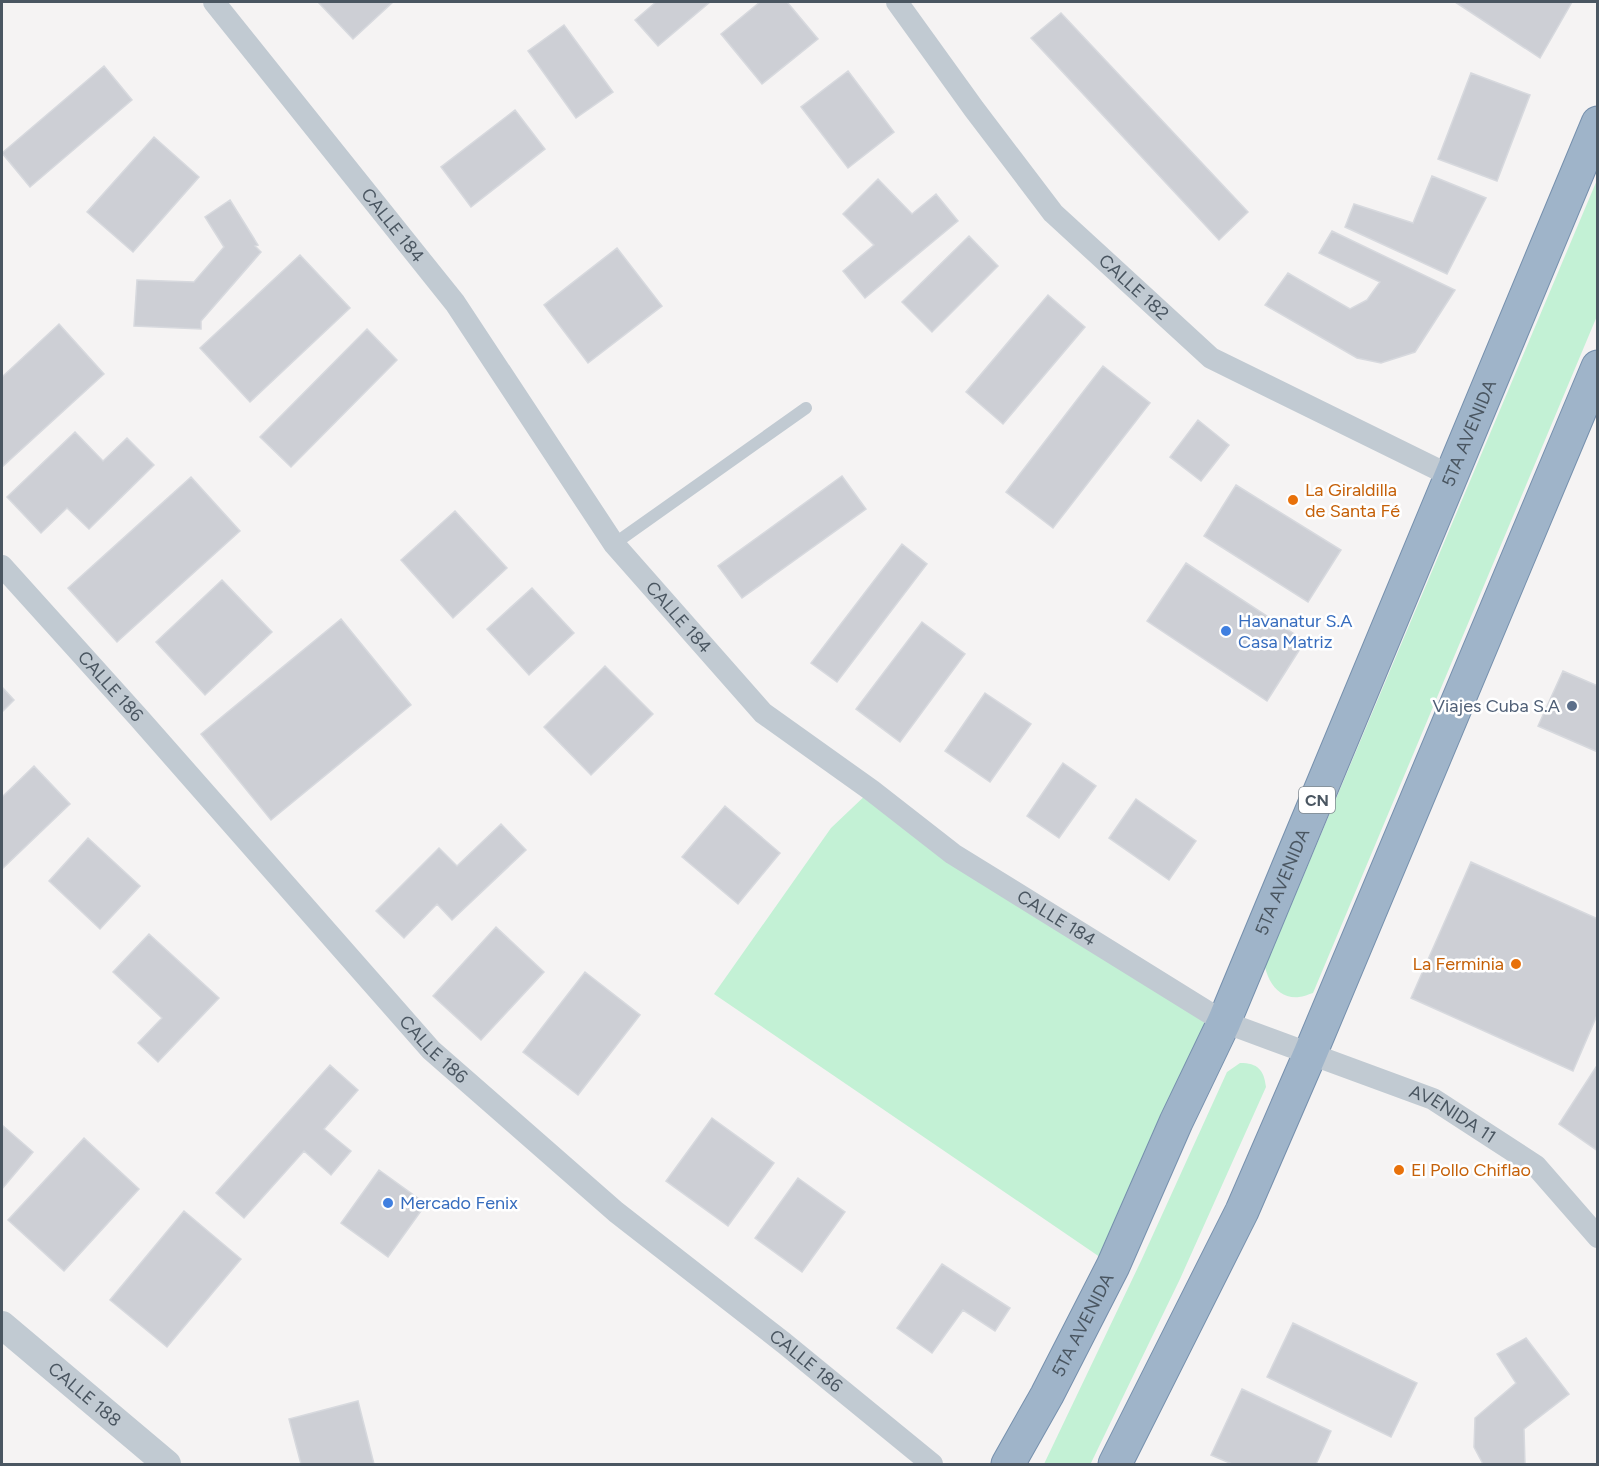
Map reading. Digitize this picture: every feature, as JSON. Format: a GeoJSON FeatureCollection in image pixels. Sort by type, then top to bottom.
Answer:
{"type":"FeatureCollection","features":[{"type":"Feature","properties":{"kind":"highway","name":"5TA AVENIDA"},"geometry":{"type":"LineString","coordinates":[[1008,1464],[1047,1395],[1113,1266],[1176,1122],[1224,1022],[1598,123]]}},
{"type":"Feature","properties":{"kind":"highway"},"geometry":{"type":"LineString","coordinates":[[1115,1464],[1242,1210],[1310,1054],[1598,367]]}},
{"type":"Feature","properties":{"kind":"street","name":"CALLE 184"},"geometry":{"type":"LineString","coordinates":[[214,2],[455,303],[614,544],[764,712],[871,790],[953,854],[1224,1022],[1310,1054]]}},
{"type":"Feature","properties":{"kind":"street","name":"CALLE 182"},"geometry":{"type":"LineString","coordinates":[[897,2],[974,110],[1053,213],[1211,358],[1452,476]]}},
{"type":"Feature","properties":{"kind":"street","name":"CALLE 186"},"geometry":{"type":"LineString","coordinates":[[2,566],[139,718],[430,1050],[616,1212],[784,1343],[932,1464]]}},
{"type":"Feature","properties":{"kind":"street","name":"AVENIDA 11"},"geometry":{"type":"LineString","coordinates":[[1310,1054],[1433,1099],[1536,1166],[1598,1237]]}},
{"type":"Feature","properties":{"kind":"street","name":"CALLE 188"},"geometry":{"type":"LineString","coordinates":[[2,1325],[167,1464]]}},
{"type":"Feature","properties":{"kind":"lane"},"geometry":{"type":"LineString","coordinates":[[614,544],[806,408]]}},
{"type":"Feature","properties":{"kind":"green space"},"geometry":{"type":"Polygon","coordinates":[[[1597,180],[1597,316],[1313,993],[1301,997],[1286,996],[1276,989],[1265,967],[1597,180]]]}},
{"type":"Feature","properties":{"kind":"green space"},"geometry":{"type":"Polygon","coordinates":[[[871,790],[1224,1022],[1113,1266],[714,994],[831,828],[871,790]]]}},
{"type":"Feature","properties":{"kind":"green space"},"geometry":{"type":"Polygon","coordinates":[[[1240,1063],[1256,1066],[1264,1076],[1266,1087],[1180,1279],[1091,1464],[1044,1464],[1141,1261],[1227,1072],[1240,1063]]]}},
{"type":"Feature","properties":{"kind":"building"},"geometry":{"type":"Polygon","coordinates":[[[318,2],[393,2],[353,39],[318,2]]]}},
{"type":"Feature","properties":{"kind":"building"},"geometry":{"type":"Polygon","coordinates":[[[656,2],[710,2],[658,46],[635,20],[656,2]]]}},
{"type":"Feature","properties":{"kind":"building"},"geometry":{"type":"Polygon","coordinates":[[[760,2],[787,2],[818,39],[762,84],[721,34],[760,2]]]}},
{"type":"Feature","properties":{"kind":"building"},"geometry":{"type":"Polygon","coordinates":[[[1455,2],[1572,2],[1540,58],[1455,2]]]}},
{"type":"Feature","properties":{"kind":"building"},"geometry":{"type":"Polygon","coordinates":[[[1061,13],[1248,212],[1219,240],[1031,38],[1061,13]]]}},
{"type":"Feature","properties":{"kind":"building"},"geometry":{"type":"Polygon","coordinates":[[[564,25],[613,92],[576,118],[528,51],[564,25]]]}},
{"type":"Feature","properties":{"kind":"building"},"geometry":{"type":"Polygon","coordinates":[[[104,66],[132,100],[30,187],[2,153],[104,66]]]}},
{"type":"Feature","properties":{"kind":"building"},"geometry":{"type":"Polygon","coordinates":[[[848,71],[894,132],[848,168],[801,107],[848,71]]]}},
{"type":"Feature","properties":{"kind":"building"},"geometry":{"type":"Polygon","coordinates":[[[1471,73],[1530,95],[1497,181],[1438,159],[1471,73]]]}},
{"type":"Feature","properties":{"kind":"building"},"geometry":{"type":"Polygon","coordinates":[[[515,110],[545,149],[471,207],[441,167],[515,110]]]}},
{"type":"Feature","properties":{"kind":"building"},"geometry":{"type":"Polygon","coordinates":[[[154,137],[199,177],[133,252],[87,212],[154,137]]]}},
{"type":"Feature","properties":{"kind":"building"},"geometry":{"type":"Polygon","coordinates":[[[1432,176],[1486,198],[1447,274],[1345,227],[1354,204],[1413,223],[1432,176]]]}},
{"type":"Feature","properties":{"kind":"building"},"geometry":{"type":"Polygon","coordinates":[[[878,179],[912,214],[936,194],[958,221],[865,298],[843,271],[874,245],[843,214],[878,179]]]}},
{"type":"Feature","properties":{"kind":"building"},"geometry":{"type":"Polygon","coordinates":[[[230,200],[258,245],[255,246],[261,252],[201,321],[201,329],[134,326],[137,280],[194,282],[224,247],[205,217],[230,200]]]}},
{"type":"Feature","properties":{"kind":"building"},"geometry":{"type":"Polygon","coordinates":[[[1332,231],[1455,290],[1415,352],[1381,363],[1357,358],[1265,305],[1288,273],[1350,309],[1367,300],[1380,282],[1319,253],[1332,231]]]}},
{"type":"Feature","properties":{"kind":"building"},"geometry":{"type":"Polygon","coordinates":[[[969,236],[998,266],[932,332],[902,302],[969,236]]]}},
{"type":"Feature","properties":{"kind":"building"},"geometry":{"type":"Polygon","coordinates":[[[617,248],[662,306],[588,363],[544,305],[617,248]]]}},
{"type":"Feature","properties":{"kind":"building"},"geometry":{"type":"Polygon","coordinates":[[[300,255],[350,308],[250,402],[200,348],[300,255]]]}},
{"type":"Feature","properties":{"kind":"building"},"geometry":{"type":"Polygon","coordinates":[[[1048,295],[1085,327],[1003,424],[966,392],[1048,295]]]}},
{"type":"Feature","properties":{"kind":"building"},"geometry":{"type":"Polygon","coordinates":[[[59,324],[104,374],[2,467],[2,377],[59,324]]]}},
{"type":"Feature","properties":{"kind":"building"},"geometry":{"type":"Polygon","coordinates":[[[367,329],[397,360],[291,467],[260,437],[367,329]]]}},
{"type":"Feature","properties":{"kind":"building"},"geometry":{"type":"Polygon","coordinates":[[[1103,366],[1150,403],[1053,528],[1006,492],[1103,366]]]}},
{"type":"Feature","properties":{"kind":"building"},"geometry":{"type":"Polygon","coordinates":[[[1198,420],[1229,445],[1201,481],[1170,457],[1198,420]]]}},
{"type":"Feature","properties":{"kind":"building"},"geometry":{"type":"Polygon","coordinates":[[[75,432],[103,461],[127,438],[154,465],[89,529],[67,508],[41,533],[7,497],[75,432]]]}},
{"type":"Feature","properties":{"kind":"building"},"geometry":{"type":"Polygon","coordinates":[[[842,476],[866,509],[742,598],[718,566],[842,476]]]}},
{"type":"Feature","properties":{"kind":"building"},"geometry":{"type":"Polygon","coordinates":[[[191,477],[240,531],[117,642],[68,588],[191,477]]]}},
{"type":"Feature","properties":{"kind":"building"},"geometry":{"type":"Polygon","coordinates":[[[1236,485],[1341,550],[1308,602],[1204,536],[1236,485]]]}},
{"type":"Feature","properties":{"kind":"building"},"geometry":{"type":"Polygon","coordinates":[[[455,511],[507,568],[453,618],[401,560],[455,511]]]}},
{"type":"Feature","properties":{"kind":"building"},"geometry":{"type":"Polygon","coordinates":[[[902,544],[927,564],[837,682],[811,663],[902,544]]]}},
{"type":"Feature","properties":{"kind":"building","name":"Havanatur S.A Casa Matriz"},"geometry":{"type":"Polygon","coordinates":[[[1186,563],[1305,641],[1267,701],[1147,621],[1186,563]]]}},
{"type":"Feature","properties":{"kind":"building"},"geometry":{"type":"Polygon","coordinates":[[[222,580],[272,632],[205,695],[156,642],[222,580]]]}},
{"type":"Feature","properties":{"kind":"building"},"geometry":{"type":"Polygon","coordinates":[[[532,588],[574,633],[529,675],[487,629],[532,588]]]}},
{"type":"Feature","properties":{"kind":"building"},"geometry":{"type":"Polygon","coordinates":[[[341,619],[411,705],[271,820],[201,734],[341,619]]]}},
{"type":"Feature","properties":{"kind":"building"},"geometry":{"type":"Polygon","coordinates":[[[922,622],[965,654],[900,742],[856,709],[922,622]]]}},
{"type":"Feature","properties":{"kind":"building"},"geometry":{"type":"Polygon","coordinates":[[[605,666],[653,714],[591,775],[544,727],[605,666]]]}},
{"type":"Feature","properties":{"kind":"building","name":"Viajes Cuba S.A"},"geometry":{"type":"Polygon","coordinates":[[[1563,671],[1598,686],[1598,752],[1538,726],[1563,671]]]}},
{"type":"Feature","properties":{"kind":"building"},"geometry":{"type":"Polygon","coordinates":[[[2,687],[14,700],[2,712],[2,687]]]}},
{"type":"Feature","properties":{"kind":"building"},"geometry":{"type":"Polygon","coordinates":[[[985,693],[1031,724],[990,782],[945,751],[985,693]]]}},
{"type":"Feature","properties":{"kind":"building"},"geometry":{"type":"Polygon","coordinates":[[[1063,763],[1096,786],[1059,838],[1027,816],[1063,763]]]}},
{"type":"Feature","properties":{"kind":"building"},"geometry":{"type":"Polygon","coordinates":[[[34,766],[70,804],[2,869],[2,797],[34,766]]]}},
{"type":"Feature","properties":{"kind":"building"},"geometry":{"type":"Polygon","coordinates":[[[1136,799],[1196,841],[1169,880],[1109,838],[1136,799]]]}},
{"type":"Feature","properties":{"kind":"building"},"geometry":{"type":"Polygon","coordinates":[[[725,806],[780,853],[738,904],[682,857],[725,806]]]}},
{"type":"Feature","properties":{"kind":"building"},"geometry":{"type":"Polygon","coordinates":[[[501,824],[526,850],[452,920],[437,904],[404,938],[376,911],[439,848],[457,866],[501,824]]]}},
{"type":"Feature","properties":{"kind":"building"},"geometry":{"type":"Polygon","coordinates":[[[88,838],[140,886],[100,929],[49,881],[88,838]]]}},
{"type":"Feature","properties":{"kind":"building"},"geometry":{"type":"Polygon","coordinates":[[[1471,862],[1598,919],[1598,1013],[1573,1071],[1411,998],[1471,862]]]}},
{"type":"Feature","properties":{"kind":"building"},"geometry":{"type":"Polygon","coordinates":[[[496,927],[544,972],[481,1040],[433,996],[496,927]]]}},
{"type":"Feature","properties":{"kind":"building"},"geometry":{"type":"Polygon","coordinates":[[[149,934],[219,998],[158,1062],[138,1043],[162,1018],[113,972],[149,934]]]}},
{"type":"Feature","properties":{"kind":"building"},"geometry":{"type":"Polygon","coordinates":[[[585,972],[640,1015],[578,1095],[523,1052],[585,972]]]}},
{"type":"Feature","properties":{"kind":"building"},"geometry":{"type":"Polygon","coordinates":[[[1598,1064],[1598,1151],[1559,1124],[1598,1064]]]}},
{"type":"Feature","properties":{"kind":"building"},"geometry":{"type":"Polygon","coordinates":[[[330,1065],[358,1090],[324,1129],[351,1151],[331,1175],[304,1151],[244,1218],[216,1193],[330,1065]]]}},
{"type":"Feature","properties":{"kind":"building"},"geometry":{"type":"Polygon","coordinates":[[[712,1118],[774,1163],[728,1226],[666,1181],[712,1118]]]}},
{"type":"Feature","properties":{"kind":"building"},"geometry":{"type":"Polygon","coordinates":[[[2,1125],[33,1152],[2,1189],[2,1125]]]}},
{"type":"Feature","properties":{"kind":"building"},"geometry":{"type":"Polygon","coordinates":[[[84,1138],[139,1189],[64,1271],[8,1220],[84,1138]]]}},
{"type":"Feature","properties":{"kind":"building"},"geometry":{"type":"Polygon","coordinates":[[[379,1170],[426,1204],[388,1257],[341,1223],[379,1170]]]}},
{"type":"Feature","properties":{"kind":"building"},"geometry":{"type":"Polygon","coordinates":[[[798,1178],[845,1212],[802,1272],[755,1238],[798,1178]]]}},
{"type":"Feature","properties":{"kind":"building"},"geometry":{"type":"Polygon","coordinates":[[[184,1211],[241,1259],[167,1347],[110,1300],[184,1211]]]}},
{"type":"Feature","properties":{"kind":"building"},"geometry":{"type":"Polygon","coordinates":[[[942,1264],[1010,1308],[995,1331],[963,1310],[932,1353],[897,1328],[942,1264]]]}},
{"type":"Feature","properties":{"kind":"building"},"geometry":{"type":"Polygon","coordinates":[[[1293,1323],[1417,1383],[1391,1437],[1267,1377],[1293,1323]]]}},
{"type":"Feature","properties":{"kind":"building"},"geometry":{"type":"Polygon","coordinates":[[[1526,1338],[1569,1394],[1524,1429],[1525,1464],[1483,1464],[1474,1447],[1475,1418],[1516,1383],[1497,1354],[1526,1338]]]}},
{"type":"Feature","properties":{"kind":"building"},"geometry":{"type":"Polygon","coordinates":[[[1242,1389],[1331,1431],[1316,1464],[1232,1464],[1211,1455],[1242,1389]]]}},
{"type":"Feature","properties":{"kind":"building"},"geometry":{"type":"Polygon","coordinates":[[[358,1401],[374,1464],[301,1464],[289,1419],[358,1401]]]}},
{"type":"Feature","properties":{"kind":"place","name":"La Giraldilla de Santa Fé"},"geometry":{"type":"Point","coordinates":[1293,500]}},
{"type":"Feature","properties":{"kind":"place","name":"Havanatur S.A Casa Matriz"},"geometry":{"type":"Point","coordinates":[1226,631]}},
{"type":"Feature","properties":{"kind":"place","name":"Viajes Cuba S.A"},"geometry":{"type":"Point","coordinates":[1572,706]}},
{"type":"Feature","properties":{"kind":"place","name":"La Ferminia"},"geometry":{"type":"Point","coordinates":[1516,964]}},
{"type":"Feature","properties":{"kind":"place","name":"El Pollo Chiflao"},"geometry":{"type":"Point","coordinates":[1399,1170]}},
{"type":"Feature","properties":{"kind":"place","name":"Mercado Fenix"},"geometry":{"type":"Point","coordinates":[388,1203]}}]}
